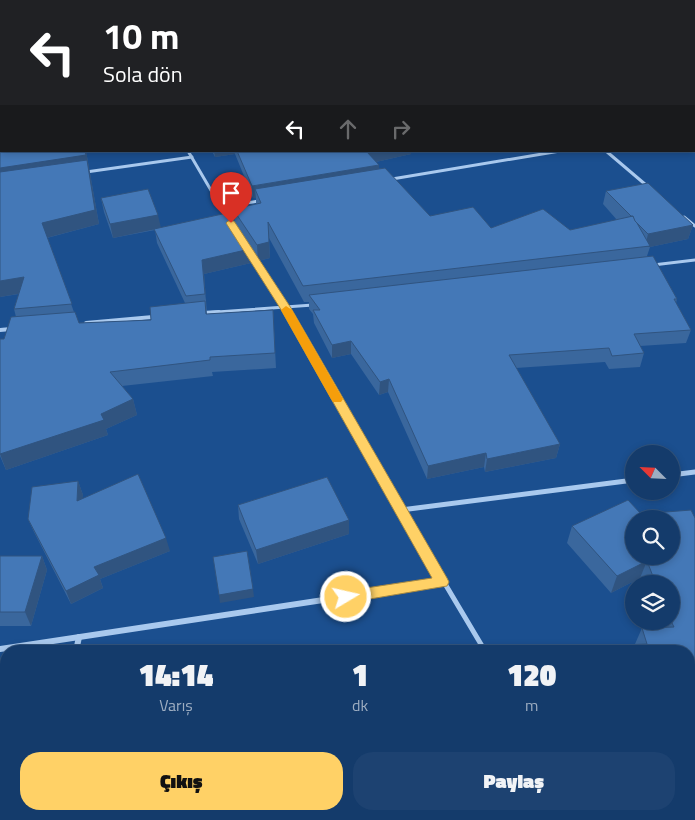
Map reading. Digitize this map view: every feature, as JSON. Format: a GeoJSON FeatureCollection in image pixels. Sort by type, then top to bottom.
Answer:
{"type":"FeatureCollection","features":[{"type":"Feature","properties":{"kind":"street"},"geometry":{"type":"LineString","coordinates":[[680,474],[695,472]]}},
{"type":"Feature","properties":{"kind":"street"},"geometry":{"type":"LineString","coordinates":[[400,510],[625,481]]}},
{"type":"Feature","properties":{"kind":"street"},"geometry":{"type":"LineString","coordinates":[[26,645],[442,582]]}},
{"type":"Feature","properties":{"kind":"street"},"geometry":{"type":"LineString","coordinates":[[77,645],[79,637]]}},
{"type":"Feature","properties":{"kind":"lane"},"geometry":{"type":"LineString","coordinates":[[189,152],[231,223]]}},
{"type":"Feature","properties":{"kind":"lane"},"geometry":{"type":"LineString","coordinates":[[386,180],[554,152]]}},
{"type":"Feature","properties":{"kind":"lane"},"geometry":{"type":"LineString","coordinates":[[607,152],[650,189]]}},
{"type":"Feature","properties":{"kind":"lane"},"geometry":{"type":"LineString","coordinates":[[77,173],[192,158]]}},
{"type":"Feature","properties":{"kind":"lane"},"geometry":{"type":"LineString","coordinates":[[221,207],[260,201]]}},
{"type":"Feature","properties":{"kind":"lane"},"geometry":{"type":"LineString","coordinates":[[680,214],[695,226]]}},
{"type":"Feature","properties":{"kind":"lane"},"geometry":{"type":"LineString","coordinates":[[245,247],[286,308],[400,510],[481,645]]}},
{"type":"Feature","properties":{"kind":"lane"},"geometry":{"type":"LineString","coordinates":[[648,266],[695,260]]}},
{"type":"Feature","properties":{"kind":"lane"},"geometry":{"type":"LineString","coordinates":[[193,314],[314,305]]}},
{"type":"Feature","properties":{"kind":"lane"},"geometry":{"type":"LineString","coordinates":[[77,323],[154,317]]}},
{"type":"Feature","properties":{"kind":"lane"},"geometry":{"type":"LineString","coordinates":[[0,330],[19,328]]}},
{"type":"Feature","properties":{"kind":"building"},"geometry":{"type":"Polygon","coordinates":[[[0,152],[85,152],[86,155],[0,168],[0,152]]]}},
{"type":"Feature","properties":{"kind":"building"},"geometry":{"type":"Polygon","coordinates":[[[237,152],[367,152],[379,165],[252,186],[237,152]]]}},
{"type":"Feature","properties":{"kind":"building"},"geometry":{"type":"Polygon","coordinates":[[[87,160],[95,210],[42,223],[72,304],[14,309],[24,277],[0,281],[0,172],[87,160]]]}},
{"type":"Feature","properties":{"kind":"building"},"geometry":{"type":"Polygon","coordinates":[[[385,168],[430,216],[473,207],[491,228],[543,209],[570,230],[633,216],[650,246],[303,286],[268,222],[269,242],[257,245],[233,209],[261,203],[255,189],[385,168]]]}},
{"type":"Feature","properties":{"kind":"building"},"geometry":{"type":"Polygon","coordinates":[[[648,183],[693,225],[648,234],[635,221],[633,216],[606,191],[648,183]]]}},
{"type":"Feature","properties":{"kind":"building"},"geometry":{"type":"Polygon","coordinates":[[[148,189],[158,215],[110,224],[101,198],[148,189]]]}},
{"type":"Feature","properties":{"kind":"building"},"geometry":{"type":"Polygon","coordinates":[[[227,213],[250,249],[202,260],[205,294],[186,296],[154,229],[227,213]]]}},
{"type":"Feature","properties":{"kind":"building"},"geometry":{"type":"Polygon","coordinates":[[[653,256],[677,299],[674,299],[691,330],[634,334],[644,353],[612,356],[609,348],[509,355],[560,444],[487,459],[486,453],[428,466],[389,379],[380,382],[351,341],[332,345],[313,310],[320,310],[309,295],[653,256]]]}},
{"type":"Feature","properties":{"kind":"building"},"geometry":{"type":"Polygon","coordinates":[[[205,301],[206,314],[273,310],[275,353],[210,357],[210,360],[110,372],[133,399],[101,414],[104,420],[0,454],[0,339],[4,339],[11,317],[75,312],[79,323],[151,320],[150,307],[205,301]]]}},
{"type":"Feature","properties":{"kind":"building"},"geometry":{"type":"Polygon","coordinates":[[[138,474],[166,538],[94,567],[99,575],[66,591],[28,519],[32,487],[78,481],[77,501],[138,474]]]}},
{"type":"Feature","properties":{"kind":"building"},"geometry":{"type":"Polygon","coordinates":[[[327,477],[349,520],[256,550],[238,505],[327,477]]]}},
{"type":"Feature","properties":{"kind":"building"},"geometry":{"type":"Polygon","coordinates":[[[628,500],[637,510],[625,510],[625,565],[639,565],[617,576],[572,526],[628,500]]]}},
{"type":"Feature","properties":{"kind":"building"},"geometry":{"type":"Polygon","coordinates":[[[691,510],[695,518],[695,645],[620,645],[647,644],[643,630],[680,630],[680,575],[652,575],[649,565],[680,565],[680,511],[691,510]]]}},
{"type":"Feature","properties":{"kind":"building"},"geometry":{"type":"Polygon","coordinates":[[[247,551],[253,589],[219,595],[213,557],[247,551]]]}},
{"type":"Feature","properties":{"kind":"building"},"geometry":{"type":"Polygon","coordinates":[[[0,556],[42,556],[25,612],[0,612],[0,556]]]}},
{"type":"Feature","properties":{"kind":"slow traffic"},"geometry":{"type":"LineString","coordinates":[[286,310],[337,399]]}},
{"type":"Feature","properties":{"kind":"route"},"geometry":{"type":"LineString","coordinates":[[231,223],[240,240],[286,308],[442,582],[346,597]]}}]}
